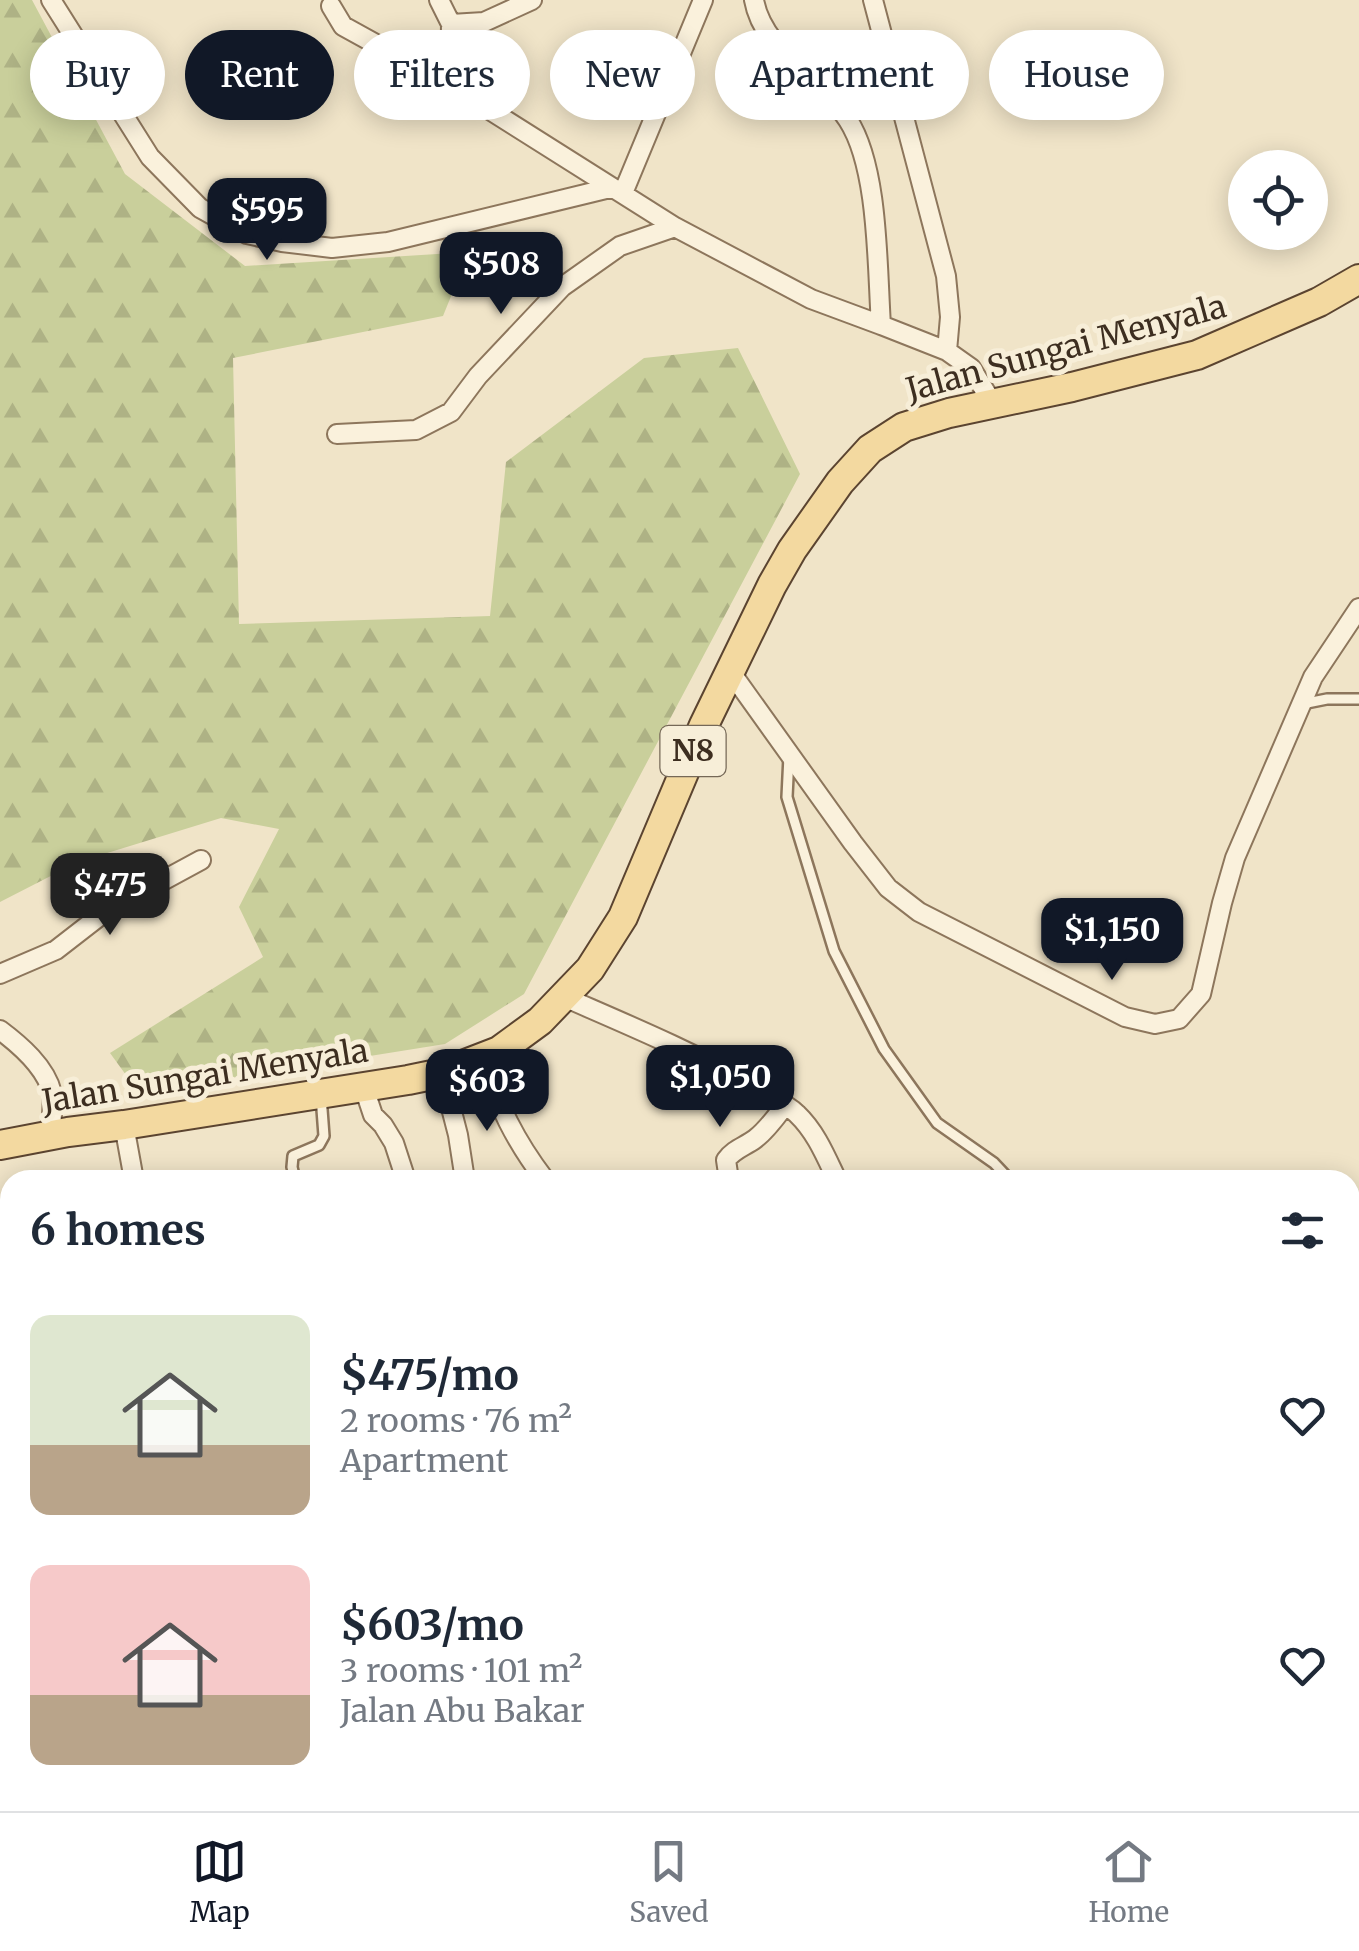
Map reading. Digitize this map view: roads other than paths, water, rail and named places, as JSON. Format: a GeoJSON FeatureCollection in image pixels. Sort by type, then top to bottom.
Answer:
{"type":"FeatureCollection","features":[{"type":"Feature","properties":{"kind":"main road","name":"Jalan Sungai Menyala"},"geometry":{"type":"LineString","coordinates":[[0,1145],[442,1073],[483,1059],[519,1037],[590,969],[623,916],[704,725],[772,585],[840,482],[870,449],[904,427],[950,413],[1072,387],[1197,354],[1303,309],[1359,279]]}},
{"type":"Feature","properties":{"kind":"street"},"geometry":{"type":"LineString","coordinates":[[51,0],[150,157],[200,208],[247,234],[332,248],[388,242],[617,190]]}},
{"type":"Feature","properties":{"kind":"street"},"geometry":{"type":"LineString","coordinates":[[439,0],[451,30]]}},
{"type":"Feature","properties":{"kind":"street"},"geometry":{"type":"LineString","coordinates":[[451,24],[484,22],[532,0]]}},
{"type":"Feature","properties":{"kind":"street"},"geometry":{"type":"LineString","coordinates":[[617,190],[703,0]]}},
{"type":"Feature","properties":{"kind":"street"},"geometry":{"type":"LineString","coordinates":[[754,0],[764,26],[781,49],[828,95],[849,122],[864,156],[882,325]]}},
{"type":"Feature","properties":{"kind":"street"},"geometry":{"type":"LineString","coordinates":[[873,0],[946,276],[950,318],[947,351]]}},
{"type":"Feature","properties":{"kind":"street"},"geometry":{"type":"LineString","coordinates":[[331,6],[343,26],[354,32]]}},
{"type":"Feature","properties":{"kind":"street"},"geometry":{"type":"LineString","coordinates":[[506,120],[675,227],[811,298],[947,351],[971,368],[992,404]]}},
{"type":"Feature","properties":{"kind":"street"},"geometry":{"type":"LineString","coordinates":[[337,434],[416,430],[451,412],[478,376],[562,287],[620,246],[675,227]]}},
{"type":"Feature","properties":{"kind":"street"},"geometry":{"type":"LineString","coordinates":[[730,670],[888,888],[919,912],[1126,1017],[1155,1024],[1179,1020],[1201,994],[1235,858],[1313,677],[1359,608]]}},
{"type":"Feature","properties":{"kind":"street"},"geometry":{"type":"LineString","coordinates":[[0,974],[56,950],[105,912],[201,860]]}},
{"type":"Feature","properties":{"kind":"street"},"geometry":{"type":"LineString","coordinates":[[564,997],[638,1028],[785,1105],[814,1134],[831,1170]]}},
{"type":"Feature","properties":{"kind":"street"},"geometry":{"type":"LineString","coordinates":[[0,1030],[44,1074],[52,1095],[50,1135]]}},
{"type":"Feature","properties":{"kind":"street"},"geometry":{"type":"LineString","coordinates":[[483,1059],[499,1107],[537,1170]]}},
{"type":"Feature","properties":{"kind":"street"},"geometry":{"type":"LineString","coordinates":[[442,1073],[463,1170]]}},
{"type":"Feature","properties":{"kind":"street"},"geometry":{"type":"LineString","coordinates":[[364,1088],[373,1115],[394,1144],[403,1170]]}},
{"type":"Feature","properties":{"kind":"street"},"geometry":{"type":"LineString","coordinates":[[728,1170],[726,1160],[733,1150],[752,1142],[785,1105]]}},
{"type":"Feature","properties":{"kind":"street"},"geometry":{"type":"LineString","coordinates":[[124,1126],[132,1170]]}},
{"type":"Feature","properties":{"kind":"lane"},"geometry":{"type":"LineString","coordinates":[[1302,704],[1359,699]]}},
{"type":"Feature","properties":{"kind":"lane"},"geometry":{"type":"LineString","coordinates":[[789,754],[787,797],[834,951],[884,1048],[936,1122],[1000,1170]]}},
{"type":"Feature","properties":{"kind":"lane"},"geometry":{"type":"LineString","coordinates":[[293,1170],[293,1156],[319,1146],[324,1136],[320,1093]]}}]}
